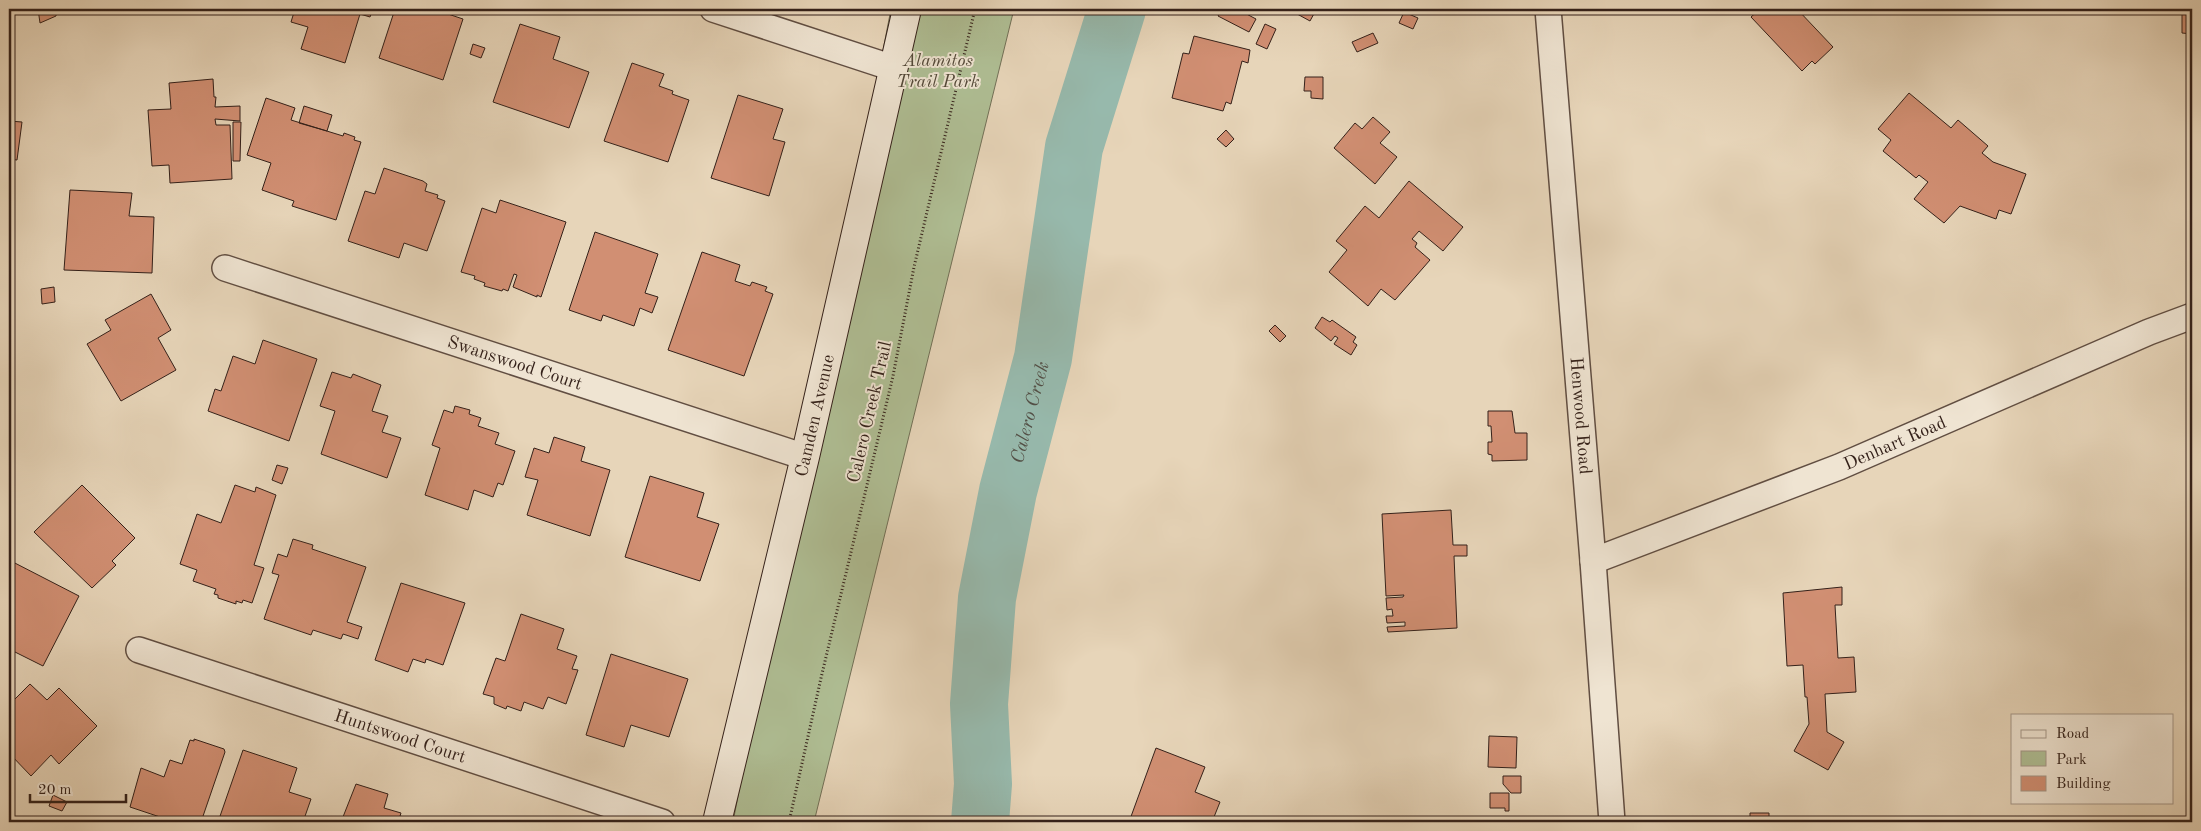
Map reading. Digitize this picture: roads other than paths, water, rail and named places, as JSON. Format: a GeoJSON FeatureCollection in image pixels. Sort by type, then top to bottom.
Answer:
{"type":"FeatureCollection","features":[{"type":"Feature","properties":{"kind":"street"},"geometry":{"type":"LineString","coordinates":[[713,9],[893,68]]}},
{"type":"Feature","properties":{"kind":"street","name":"Camden Avenue"},"geometry":{"type":"LineString","coordinates":[[717,822],[805,458],[907,9]]}},
{"type":"Feature","properties":{"kind":"street","name":"Henwood Road"},"geometry":{"type":"LineString","coordinates":[[1548,9],[1593,561],[1612,822]]}},
{"type":"Feature","properties":{"kind":"street","name":"Swanswood Court"},"geometry":{"type":"LineString","coordinates":[[224,268],[805,458]]}},
{"type":"Feature","properties":{"kind":"street","name":"Denhart Road"},"geometry":{"type":"LineString","coordinates":[[1593,561],[1839,468],[2149,332],[2192,316]]}},
{"type":"Feature","properties":{"kind":"street","name":"Huntswood Court"},"geometry":{"type":"LineString","coordinates":[[139,650],[662,822]]}},
{"type":"Feature","properties":{"kind":"waterway","name":"Calero Creek"},"geometry":{"type":"LineString","coordinates":[[980,822],[983,784],[979,704],[987,598],[1008,491],[1043,358],[1074,147],[1117,9]]}},
{"type":"Feature","properties":{"kind":"park label","name":"Alamitos Trail Park"},"geometry":{"type":"Point","coordinates":[938,70]}}]}
